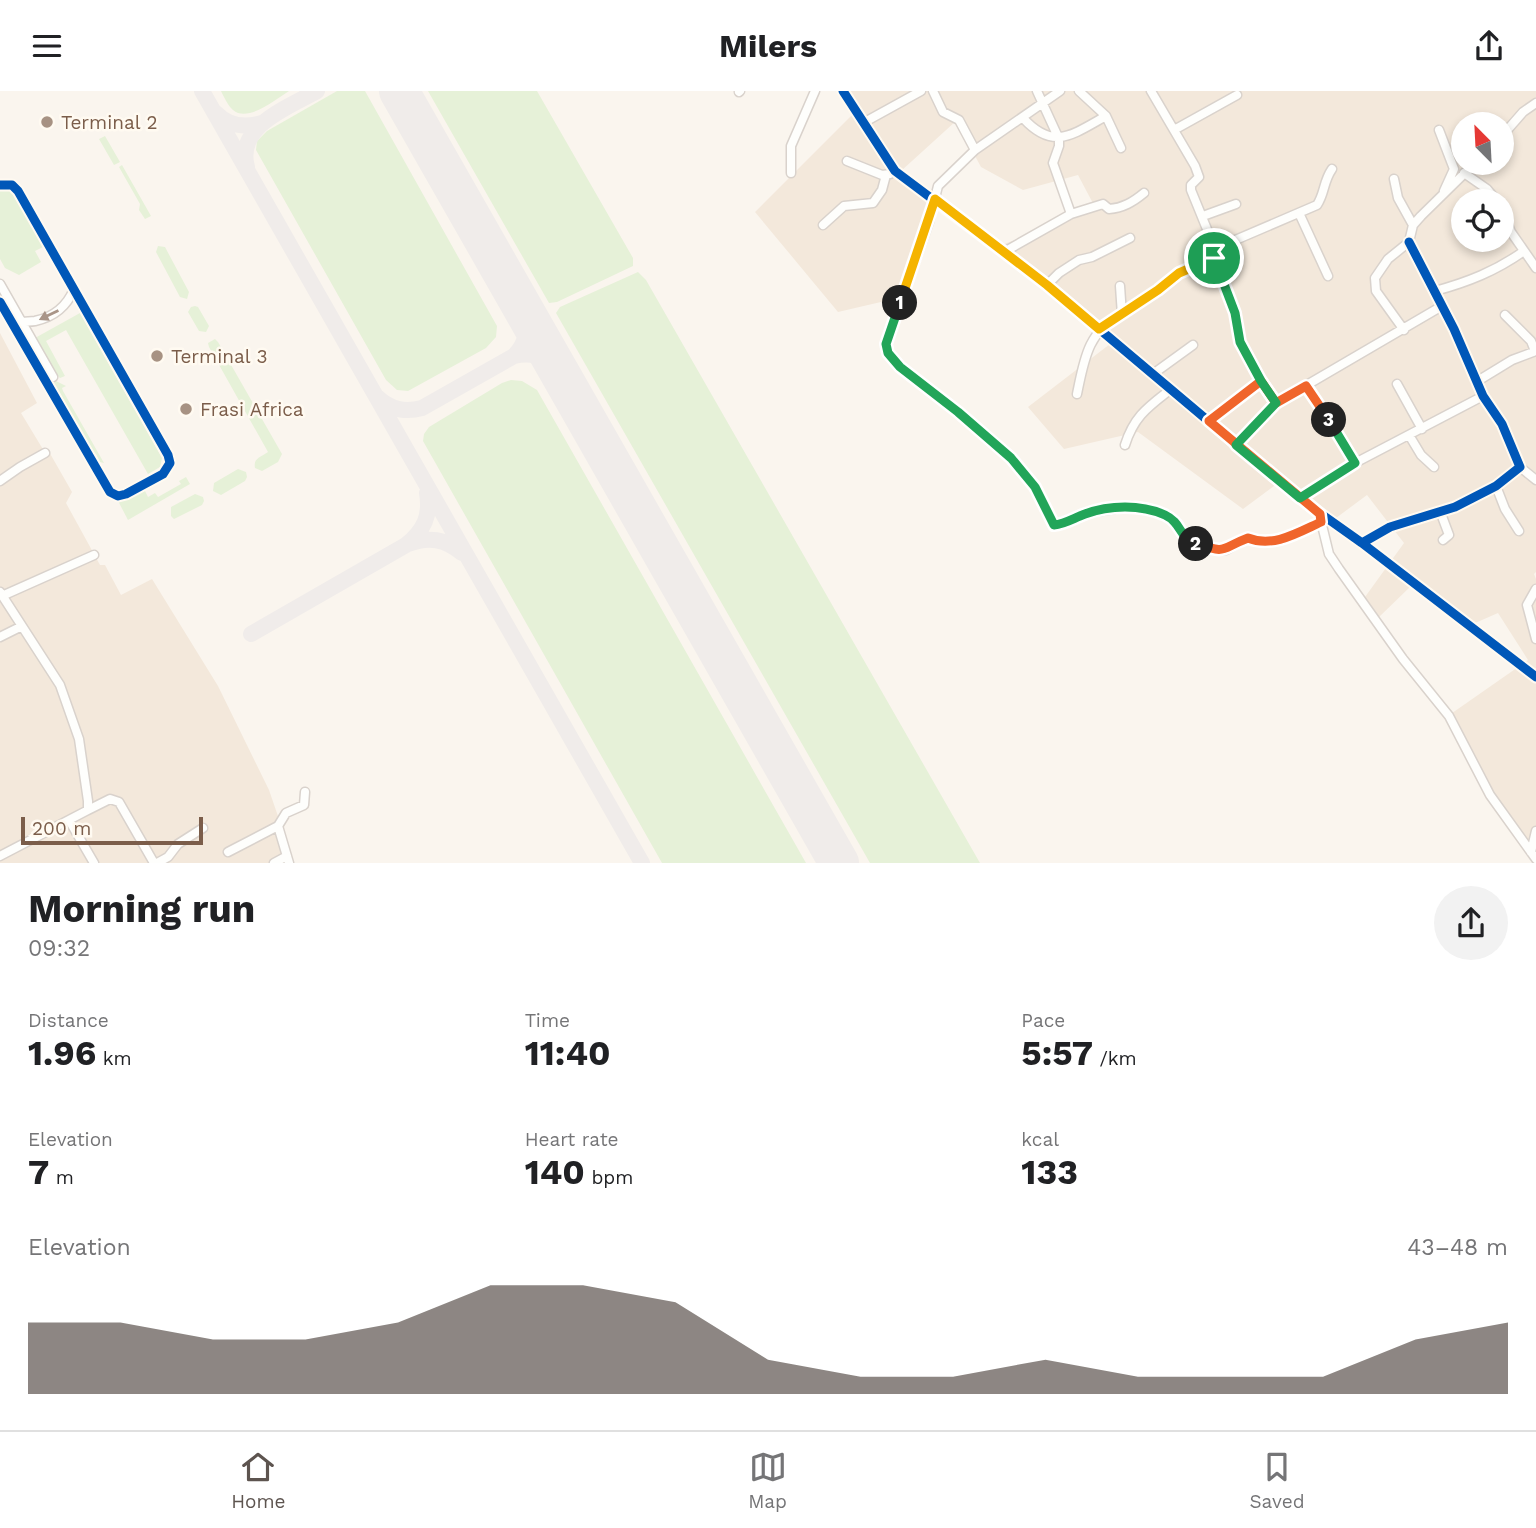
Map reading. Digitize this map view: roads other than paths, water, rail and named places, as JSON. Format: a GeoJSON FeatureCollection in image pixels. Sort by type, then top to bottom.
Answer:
{"type":"FeatureCollection","features":[{"type":"Feature","properties":{"kind":"street"},"geometry":{"type":"LineString","coordinates":[[791,173],[791,146],[815,91]]}},
{"type":"Feature","properties":{"kind":"street"},"geometry":{"type":"LineString","coordinates":[[843,91],[895,171],[1047,285],[1300,498],[1320,518],[1362,543],[1536,677]]}},
{"type":"Feature","properties":{"kind":"street"},"geometry":{"type":"LineString","coordinates":[[863,123],[909,93],[921,91]]}},
{"type":"Feature","properties":{"kind":"street"},"geometry":{"type":"LineString","coordinates":[[933,91],[943,112],[959,120],[975,151]]}},
{"type":"Feature","properties":{"kind":"street"},"geometry":{"type":"LineString","coordinates":[[1037,91],[1059,139],[1053,163],[1071,214]]}},
{"type":"Feature","properties":{"kind":"street"},"geometry":{"type":"LineString","coordinates":[[1059,91],[975,151],[938,186],[886,344],[888,353],[900,367],[1011,458],[1035,487],[1054,525],[1088,513],[1132,506],[1165,515],[1176,522],[1186,540],[1219,551],[1248,538],[1256,542],[1270,543],[1320,518]]}},
{"type":"Feature","properties":{"kind":"street"},"geometry":{"type":"LineString","coordinates":[[1079,91],[1106,116],[1121,148]]}},
{"type":"Feature","properties":{"kind":"street"},"geometry":{"type":"LineString","coordinates":[[1151,91],[1197,171],[1199,177],[1191,188],[1212,239],[1213,254],[1235,313],[1240,342],[1276,403]]}},
{"type":"Feature","properties":{"kind":"street"},"geometry":{"type":"LineString","coordinates":[[1174,130],[1237,95]]}},
{"type":"Feature","properties":{"kind":"street"},"geometry":{"type":"LineString","coordinates":[[1514,122],[1536,103]]}},
{"type":"Feature","properties":{"kind":"street"},"geometry":{"type":"LineString","coordinates":[[1023,118],[1034,130],[1059,139],[1106,116]]}},
{"type":"Feature","properties":{"kind":"street"},"geometry":{"type":"LineString","coordinates":[[1439,130],[1454,169],[1443,193]]}},
{"type":"Feature","properties":{"kind":"street"},"geometry":{"type":"LineString","coordinates":[[848,161],[886,175],[895,171]]}},
{"type":"Feature","properties":{"kind":"street"},"geometry":{"type":"LineString","coordinates":[[1077,394],[1088,350],[1099,329],[1179,273],[1317,205],[1322,197],[1324,181],[1332,169]]}},
{"type":"Feature","properties":{"kind":"street"},"geometry":{"type":"LineString","coordinates":[[823,225],[844,207],[873,203],[882,190],[886,175]]}},
{"type":"Feature","properties":{"kind":"street"},"geometry":{"type":"LineString","coordinates":[[1404,330],[1376,291],[1375,278],[1388,259],[1409,241],[1413,225],[1462,175]]}},
{"type":"Feature","properties":{"kind":"street"},"geometry":{"type":"LineString","coordinates":[[1467,175],[1487,189]]}},
{"type":"Feature","properties":{"kind":"street"},"geometry":{"type":"LineString","coordinates":[[1394,179],[1398,198],[1413,225]]}},
{"type":"Feature","properties":{"kind":"street"},"geometry":{"type":"LineString","coordinates":[[0,185],[12,185],[18,191],[169,455],[170,463],[163,474],[122,496],[110,492],[17,323],[0,284]]}},
{"type":"Feature","properties":{"kind":"street"},"geometry":{"type":"LineString","coordinates":[[1004,252],[1071,214],[1103,204],[1109,209],[1120,208],[1131,204],[1144,193]]}},
{"type":"Feature","properties":{"kind":"street"},"geometry":{"type":"LineString","coordinates":[[1203,216],[1236,204]]}},
{"type":"Feature","properties":{"kind":"street"},"geometry":{"type":"LineString","coordinates":[[1299,213],[1328,276]]}},
{"type":"Feature","properties":{"kind":"street"},"geometry":{"type":"LineString","coordinates":[[1514,236],[1535,262]]}},
{"type":"Feature","properties":{"kind":"street"},"geometry":{"type":"LineString","coordinates":[[1047,285],[1079,260],[1130,238]]}},
{"type":"Feature","properties":{"kind":"street"},"geometry":{"type":"LineString","coordinates":[[1409,241],[1483,397],[1503,425],[1520,467],[1536,480]]}},
{"type":"Feature","properties":{"kind":"street"},"geometry":{"type":"LineString","coordinates":[[1435,291],[1499,269],[1524,251]]}},
{"type":"Feature","properties":{"kind":"street"},"geometry":{"type":"LineString","coordinates":[[1119,286],[1122,315]]}},
{"type":"Feature","properties":{"kind":"street"},"geometry":{"type":"LineString","coordinates":[[17,323],[37,320],[55,313],[65,306],[74,289]]}},
{"type":"Feature","properties":{"kind":"street"},"geometry":{"type":"LineString","coordinates":[[0,302],[53,377]]}},
{"type":"Feature","properties":{"kind":"street"},"geometry":{"type":"LineString","coordinates":[[1236,445],[1276,403],[1442,306]]}},
{"type":"Feature","properties":{"kind":"street"},"geometry":{"type":"LineString","coordinates":[[1476,382],[1511,360],[1536,351],[1531,341],[1505,315]]}},
{"type":"Feature","properties":{"kind":"street"},"geometry":{"type":"LineString","coordinates":[[1153,373],[1193,345]]}},
{"type":"Feature","properties":{"kind":"street"},"geometry":{"type":"LineString","coordinates":[[1209,421],[1261,381]]}},
{"type":"Feature","properties":{"kind":"street"},"geometry":{"type":"LineString","coordinates":[[1397,384],[1422,429]]}},
{"type":"Feature","properties":{"kind":"street"},"geometry":{"type":"LineString","coordinates":[[1306,386],[1323,408],[1355,463]]}},
{"type":"Feature","properties":{"kind":"street"},"geometry":{"type":"LineString","coordinates":[[1125,445],[1138,417],[1171,389]]}},
{"type":"Feature","properties":{"kind":"street"},"geometry":{"type":"LineString","coordinates":[[1300,498],[1355,463],[1483,397]]}},
{"type":"Feature","properties":{"kind":"street"},"geometry":{"type":"LineString","coordinates":[[1409,435],[1421,456],[1434,467]]}},
{"type":"Feature","properties":{"kind":"street"},"geometry":{"type":"LineString","coordinates":[[0,481],[45,453]]}},
{"type":"Feature","properties":{"kind":"street"},"geometry":{"type":"LineString","coordinates":[[1362,543],[1390,527],[1455,507],[1496,486],[1520,467]]}},
{"type":"Feature","properties":{"kind":"street"},"geometry":{"type":"LineString","coordinates":[[1496,486],[1519,531]]}},
{"type":"Feature","properties":{"kind":"street"},"geometry":{"type":"LineString","coordinates":[[1440,511],[1449,533],[1443,540]]}},
{"type":"Feature","properties":{"kind":"street"},"geometry":{"type":"LineString","coordinates":[[1320,518],[1329,554],[1403,659],[1449,716],[1490,795],[1533,856]]}},
{"type":"Feature","properties":{"kind":"street"},"geometry":{"type":"LineString","coordinates":[[88,810],[79,739],[60,685],[1,594],[94,555]]}},
{"type":"Feature","properties":{"kind":"street"},"geometry":{"type":"LineString","coordinates":[[1536,589],[1527,605],[1536,639]]}},
{"type":"Feature","properties":{"kind":"street"},"geometry":{"type":"LineString","coordinates":[[0,637],[22,626]]}},
{"type":"Feature","properties":{"kind":"street"},"geometry":{"type":"LineString","coordinates":[[228,852],[278,826],[286,813],[304,805],[305,792]]}},
{"type":"Feature","properties":{"kind":"street"},"geometry":{"type":"LineString","coordinates":[[1,853],[110,799],[119,802],[156,863],[168,857],[178,844],[203,828]]}},
{"type":"Feature","properties":{"kind":"street"},"geometry":{"type":"LineString","coordinates":[[69,820],[94,863]]}},
{"type":"Feature","properties":{"kind":"street"},"geometry":{"type":"LineString","coordinates":[[274,863],[288,860],[278,826]]}},
{"type":"Feature","properties":{"kind":"street"},"geometry":{"type":"LineString","coordinates":[[1533,856],[1536,831]]}},
{"type":"Feature","properties":{"kind":"place","name":"Terminal 2"},"geometry":{"type":"Point","coordinates":[47,122]}},
{"type":"Feature","properties":{"kind":"place","name":"Terminal 3"},"geometry":{"type":"Point","coordinates":[157,356]}},
{"type":"Feature","properties":{"kind":"place","name":"Frasi Africa"},"geometry":{"type":"Point","coordinates":[186,409]}}]}
